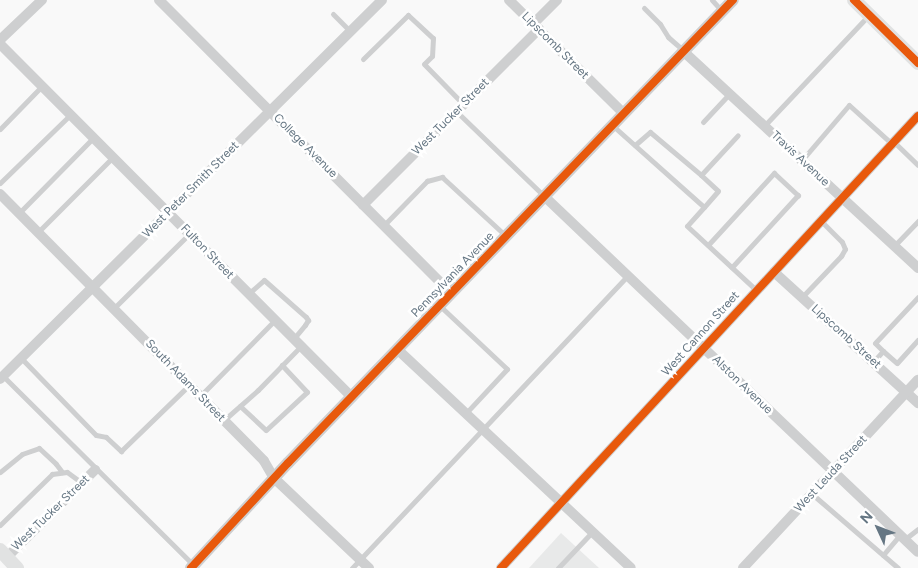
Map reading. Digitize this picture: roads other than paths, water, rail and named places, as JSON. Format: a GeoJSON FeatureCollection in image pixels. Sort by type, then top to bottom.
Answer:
{"type":"FeatureCollection","features":[{"type":"Feature","properties":{"kind":"main road"},"geometry":{"type":"LineString","coordinates":[[857,1],[918,63]]}},
{"type":"Feature","properties":{"kind":"street"},"geometry":{"type":"LineString","coordinates":[[0,40],[42,0]]}},
{"type":"Feature","properties":{"kind":"street","name":"College Avenue"},"geometry":{"type":"LineString","coordinates":[[159,0],[451,293]]}},
{"type":"Feature","properties":{"kind":"street","name":"West Peter Smith Street"},"geometry":{"type":"LineString","coordinates":[[1,377],[382,0]]}},
{"type":"Feature","properties":{"kind":"street","name":"Lipscomb Street"},"geometry":{"type":"LineString","coordinates":[[509,0],[623,113]]}},
{"type":"Feature","properties":{"kind":"street","name":"West Tucker Street"},"geometry":{"type":"LineString","coordinates":[[363,205],[460,108],[536,26],[557,0]]}},
{"type":"Feature","properties":{"kind":"street","name":"Pennsylvania Avenue"},"geometry":{"type":"LineString","coordinates":[[192,567],[397,349],[733,0]]}},
{"type":"Feature","properties":{"kind":"street","name":"Fulton Street"},"geometry":{"type":"LineString","coordinates":[[0,44],[352,397]]}},
{"type":"Feature","properties":{"kind":"street","name":"Travis Avenue"},"geometry":{"type":"LineString","coordinates":[[683,50],[918,268]]}},
{"type":"Feature","properties":{"kind":"street","name":"West Cannon Street"},"geometry":{"type":"LineString","coordinates":[[501,568],[918,116]]}},
{"type":"Feature","properties":{"kind":"street","name":"South Adams Street"},"geometry":{"type":"LineString","coordinates":[[0,194],[264,461],[274,478],[369,568]]}},
{"type":"Feature","properties":{"kind":"street","name":"Alston Avenue"},"geometry":{"type":"LineString","coordinates":[[544,196],[918,552]]}},
{"type":"Feature","properties":{"kind":"street","name":"Lipscomb Street"},"geometry":{"type":"LineString","coordinates":[[774,272],[918,403]]}},
{"type":"Feature","properties":{"kind":"street"},"geometry":{"type":"LineString","coordinates":[[397,349],[631,568]]}},
{"type":"Feature","properties":{"kind":"street","name":"West Leuda Street"},"geometry":{"type":"LineString","coordinates":[[743,568],[918,380]]}},
{"type":"Feature","properties":{"kind":"street","name":"West Tucker Street"},"geometry":{"type":"LineString","coordinates":[[8,561],[96,470]]}},
{"type":"Feature","properties":{"kind":"lane"},"geometry":{"type":"LineString","coordinates":[[712,0],[722,11]]}},
{"type":"Feature","properties":{"kind":"lane"},"geometry":{"type":"LineString","coordinates":[[644,8],[660,24],[668,37],[683,50]]}},
{"type":"Feature","properties":{"kind":"lane"},"geometry":{"type":"LineString","coordinates":[[333,14],[350,32]]}},
{"type":"Feature","properties":{"kind":"lane"},"geometry":{"type":"LineString","coordinates":[[363,59],[408,15],[434,38],[432,56],[424,64],[460,108],[544,196]]}},
{"type":"Feature","properties":{"kind":"lane"},"geometry":{"type":"LineString","coordinates":[[764,126],[869,15]]}},
{"type":"Feature","properties":{"kind":"lane"},"geometry":{"type":"LineString","coordinates":[[0,129],[42,86]]}},
{"type":"Feature","properties":{"kind":"lane"},"geometry":{"type":"LineString","coordinates":[[703,122],[730,94]]}},
{"type":"Feature","properties":{"kind":"lane"},"geometry":{"type":"LineString","coordinates":[[801,160],[849,106],[918,165]]}},
{"type":"Feature","properties":{"kind":"lane"},"geometry":{"type":"LineString","coordinates":[[0,183],[70,114]]}},
{"type":"Feature","properties":{"kind":"lane"},"geometry":{"type":"LineString","coordinates":[[612,124],[704,207]]}},
{"type":"Feature","properties":{"kind":"lane"},"geometry":{"type":"LineString","coordinates":[[635,146],[650,132],[702,175],[718,191],[688,226],[756,290]]}},
{"type":"Feature","properties":{"kind":"lane"},"geometry":{"type":"LineString","coordinates":[[702,175],[738,135]]}},
{"type":"Feature","properties":{"kind":"lane"},"geometry":{"type":"LineString","coordinates":[[19,213],[94,138]]}},
{"type":"Feature","properties":{"kind":"lane"},"geometry":{"type":"LineString","coordinates":[[38,232],[113,157]]}},
{"type":"Feature","properties":{"kind":"lane"},"geometry":{"type":"LineString","coordinates":[[708,245],[774,173],[798,195],[732,267]]}},
{"type":"Feature","properties":{"kind":"lane"},"geometry":{"type":"LineString","coordinates":[[384,226],[427,181],[442,177],[506,236]]}},
{"type":"Feature","properties":{"kind":"lane"},"geometry":{"type":"LineString","coordinates":[[802,297],[841,256],[845,249],[842,242],[821,221]]}},
{"type":"Feature","properties":{"kind":"lane"},"geometry":{"type":"LineString","coordinates":[[894,246],[918,221]]}},
{"type":"Feature","properties":{"kind":"lane"},"geometry":{"type":"LineString","coordinates":[[114,308],[189,234]]}},
{"type":"Feature","properties":{"kind":"lane"},"geometry":{"type":"LineString","coordinates":[[352,568],[627,276]]}},
{"type":"Feature","properties":{"kind":"lane"},"geometry":{"type":"LineString","coordinates":[[224,420],[282,365],[308,320],[264,280],[248,294]]}},
{"type":"Feature","properties":{"kind":"lane"},"geometry":{"type":"LineString","coordinates":[[918,298],[875,343],[897,363],[918,340]]}},
{"type":"Feature","properties":{"kind":"lane"},"geometry":{"type":"LineString","coordinates":[[439,305],[506,369],[466,413]]}},
{"type":"Feature","properties":{"kind":"lane"},"geometry":{"type":"LineString","coordinates":[[200,396],[275,320]]}},
{"type":"Feature","properties":{"kind":"lane"},"geometry":{"type":"LineString","coordinates":[[873,362],[883,351]]}},
{"type":"Feature","properties":{"kind":"lane"},"geometry":{"type":"LineString","coordinates":[[21,358],[96,435],[106,437],[121,451],[189,385]]}},
{"type":"Feature","properties":{"kind":"lane"},"geometry":{"type":"LineString","coordinates":[[240,406],[266,430],[307,392],[282,365]]}},
{"type":"Feature","properties":{"kind":"lane"},"geometry":{"type":"LineString","coordinates":[[1,377],[192,567]]}},
{"type":"Feature","properties":{"kind":"lane"},"geometry":{"type":"LineString","coordinates":[[0,472],[22,454],[38,448],[62,472]]}},
{"type":"Feature","properties":{"kind":"lane"},"geometry":{"type":"LineString","coordinates":[[0,525],[48,476],[62,472],[72,474],[82,483]]}},
{"type":"Feature","properties":{"kind":"lane"},"geometry":{"type":"LineString","coordinates":[[812,494],[898,568]]}},
{"type":"Feature","properties":{"kind":"lane"},"geometry":{"type":"LineString","coordinates":[[883,555],[902,537],[918,529]]}},
{"type":"Feature","properties":{"kind":"lane"},"geometry":{"type":"LineString","coordinates":[[558,568],[592,532]]}}]}
